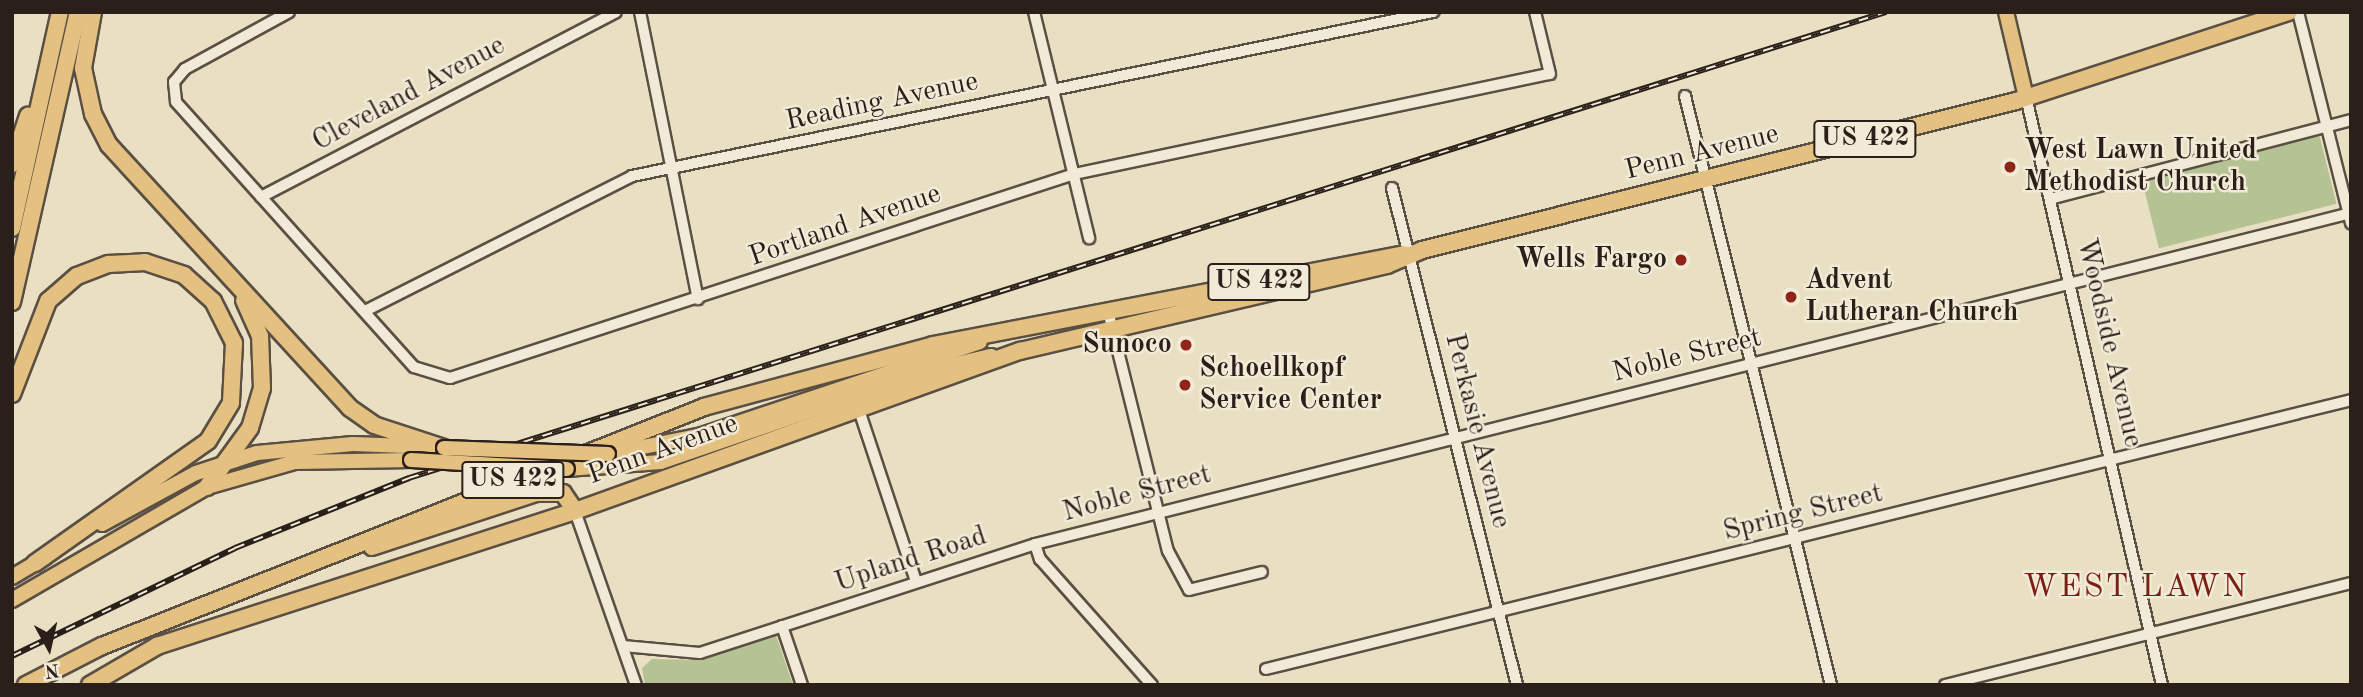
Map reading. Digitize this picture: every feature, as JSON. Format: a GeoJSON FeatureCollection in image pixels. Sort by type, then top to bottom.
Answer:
{"type":"FeatureCollection","features":[{"type":"Feature","properties":{"kind":"highway"},"geometry":{"type":"LineString","coordinates":[[12,164],[60,12]]}},
{"type":"Feature","properties":{"kind":"highway"},"geometry":{"type":"LineString","coordinates":[[12,302],[78,12]]}},
{"type":"Feature","properties":{"kind":"highway"},"geometry":{"type":"LineString","coordinates":[[93,12],[83,68],[97,125],[222,270],[350,408],[374,425],[444,448]]}},
{"type":"Feature","properties":{"kind":"highway","name":"Penn Avenue"},"geometry":{"type":"LineString","coordinates":[[26,685],[103,646],[704,407],[1017,328],[1409,254],[2026,97],[2289,12]]}},
{"type":"Feature","properties":{"kind":"highway"},"geometry":{"type":"LineString","coordinates":[[12,228],[53,37]]}},
{"type":"Feature","properties":{"kind":"highway","name":"Penn Avenue"},"geometry":{"type":"LineString","coordinates":[[90,685],[157,646],[575,511],[858,407],[1020,351],[1387,265],[1409,254]]}},
{"type":"Feature","properties":{"kind":"highway"},"geometry":{"type":"LineString","coordinates":[[12,394],[48,301],[77,276],[109,264],[145,262],[184,275],[213,301],[234,343],[231,403],[208,441],[36,563]]}},
{"type":"Feature","properties":{"kind":"highway"},"geometry":{"type":"LineString","coordinates":[[207,487],[250,428],[264,369],[251,313],[222,270]]}},
{"type":"Feature","properties":{"kind":"highway"},"geometry":{"type":"LineString","coordinates":[[295,569],[536,493],[563,494],[575,511]]}},
{"type":"Feature","properties":{"kind":"main road","name":"Woodside Avenue"},"geometry":{"type":"LineString","coordinates":[[2006,12],[2026,97]]}},
{"type":"Feature","properties":{"kind":"main road","name":"Penn Avenue"},"geometry":{"type":"LineString","coordinates":[[12,577],[170,485],[225,463],[301,446],[608,454],[702,435],[1017,328]]}},
{"type":"Feature","properties":{"kind":"main road","name":"Penn Avenue"},"geometry":{"type":"LineString","coordinates":[[12,600],[207,487],[295,462],[411,460],[567,469],[660,462],[927,371],[1020,351]]}},
{"type":"Feature","properties":{"kind":"street","name":"Portland Avenue"},"geometry":{"type":"LineString","coordinates":[[289,12],[203,57],[174,82],[184,114],[367,310],[414,367],[450,378],[1074,174],[1370,114],[1550,74],[1535,12]]}},
{"type":"Feature","properties":{"kind":"street","name":"Cleveland Avenue"},"geometry":{"type":"LineString","coordinates":[[261,197],[615,12]]}},
{"type":"Feature","properties":{"kind":"street"},"geometry":{"type":"LineString","coordinates":[[640,12],[698,299]]}},
{"type":"Feature","properties":{"kind":"street"},"geometry":{"type":"LineString","coordinates":[[1034,12],[1089,238]]}},
{"type":"Feature","properties":{"kind":"street","name":"Reading Avenue"},"geometry":{"type":"LineString","coordinates":[[367,310],[606,187],[671,169],[1433,12]]}},
{"type":"Feature","properties":{"kind":"street"},"geometry":{"type":"LineString","coordinates":[[2298,12],[2350,216]]}},
{"type":"Feature","properties":{"kind":"street"},"geometry":{"type":"LineString","coordinates":[[1685,96],[1831,685]]}},
{"type":"Feature","properties":{"kind":"street","name":"Woodside Avenue"},"geometry":{"type":"LineString","coordinates":[[2026,97],[2162,685]]}},
{"type":"Feature","properties":{"kind":"street"},"geometry":{"type":"LineString","coordinates":[[2050,199],[2351,120]]}},
{"type":"Feature","properties":{"kind":"street","name":"Perkasie Avenue"},"geometry":{"type":"LineString","coordinates":[[1392,188],[1517,685]]}},
{"type":"Feature","properties":{"kind":"street","name":"Noble Street"},"geometry":{"type":"LineString","coordinates":[[1035,544],[1455,436],[2350,216]]}},
{"type":"Feature","properties":{"kind":"street"},"geometry":{"type":"LineString","coordinates":[[1108,311],[1158,512],[1189,590],[1262,572]]}},
{"type":"Feature","properties":{"kind":"street","name":"Spring Street"},"geometry":{"type":"LineString","coordinates":[[1266,669],[2351,400]]}},
{"type":"Feature","properties":{"kind":"street"},"geometry":{"type":"LineString","coordinates":[[858,407],[916,581]]}},
{"type":"Feature","properties":{"kind":"street"},"geometry":{"type":"LineString","coordinates":[[575,511],[636,685]]}},
{"type":"Feature","properties":{"kind":"street"},"geometry":{"type":"LineString","coordinates":[[1035,544],[1040,559],[1152,685]]}},
{"type":"Feature","properties":{"kind":"street","name":"Upland Road"},"geometry":{"type":"LineString","coordinates":[[623,646],[680,656],[1035,544]]}},
{"type":"Feature","properties":{"kind":"street"},"geometry":{"type":"LineString","coordinates":[[1945,685],[2351,583]]}},
{"type":"Feature","properties":{"kind":"street"},"geometry":{"type":"LineString","coordinates":[[782,626],[802,685]]}},
{"type":"Feature","properties":{"kind":"green space"},"geometry":{"type":"Polygon","coordinates":[[[2319,134],[2336,204],[2159,248],[2141,178],[2319,134]]]}},
{"type":"Feature","properties":{"kind":"green space"},"geometry":{"type":"Polygon","coordinates":[[[776,635],[793,685],[645,685],[642,668],[652,659],[695,660],[776,635]]]}},
{"type":"Feature","properties":{"kind":"railway"},"geometry":{"type":"LineString","coordinates":[[12,656],[235,548],[409,478],[1886,12]]}},
{"type":"Feature","properties":{"kind":"place","name":"West Lawn United Methodist Church"},"geometry":{"type":"Point","coordinates":[2010,167]}},
{"type":"Feature","properties":{"kind":"place","name":"Wells Fargo"},"geometry":{"type":"Point","coordinates":[1681,260]}},
{"type":"Feature","properties":{"kind":"place","name":"Advent Lutheran Church"},"geometry":{"type":"Point","coordinates":[1791,297]}},
{"type":"Feature","properties":{"kind":"place","name":"Sunoco"},"geometry":{"type":"Point","coordinates":[1186,345]}},
{"type":"Feature","properties":{"kind":"place","name":"Schoellkopf Service Center"},"geometry":{"type":"Point","coordinates":[1185,385]}},
{"type":"Feature","properties":{"kind":"district","name":"WEST LAWN"},"geometry":{"type":"Point","coordinates":[2136,588]}}]}
